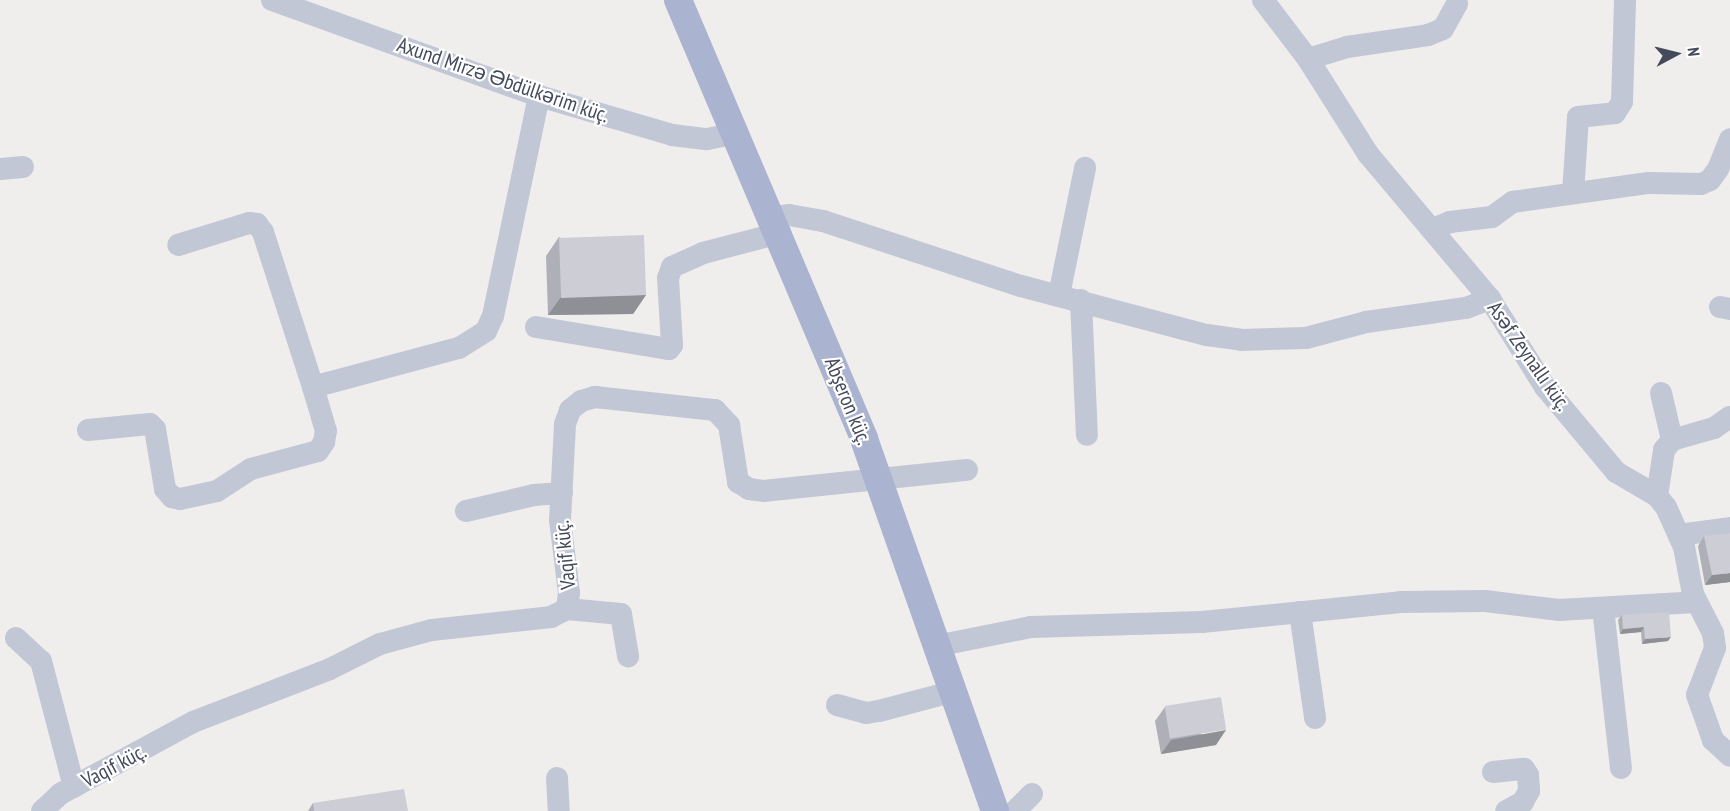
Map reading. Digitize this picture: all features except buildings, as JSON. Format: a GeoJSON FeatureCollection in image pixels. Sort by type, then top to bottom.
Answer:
{"type":"FeatureCollection","features":[{"type":"Feature","properties":{"kind":"main road","name":"Abşeron küç."},"geometry":{"type":"LineString","coordinates":[[678,0],[776,225],[879,480],[951,692],[995,811]]}},
{"type":"Feature","properties":{"kind":"street","name":"Axund Mirzə Əbdülkərim küç."},"geometry":{"type":"LineString","coordinates":[[272,0],[539,96],[672,135],[707,139],[736,133]]}},
{"type":"Feature","properties":{"kind":"street","name":"Asəf Zeynallı küç."},"geometry":{"type":"LineString","coordinates":[[1263,0],[1308,59],[1368,154],[1490,299],[1545,387],[1616,472],[1657,496]]}},
{"type":"Feature","properties":{"kind":"street"},"geometry":{"type":"LineString","coordinates":[[1573,193],[1578,117],[1615,113],[1622,102],[1625,0]]}},
{"type":"Feature","properties":{"kind":"street"},"geometry":{"type":"LineString","coordinates":[[1308,59],[1347,47],[1428,35],[1443,29],[1457,4]]}},
{"type":"Feature","properties":{"kind":"street"},"geometry":{"type":"LineString","coordinates":[[313,387],[459,348],[486,331],[493,316],[539,96]]}},
{"type":"Feature","properties":{"kind":"street"},"geometry":{"type":"LineString","coordinates":[[1432,229],[1450,222],[1492,218],[1513,202],[1649,183],[1701,184],[1710,180],[1719,169],[1730,139]]}},
{"type":"Feature","properties":{"kind":"street"},"geometry":{"type":"LineString","coordinates":[[0,169],[23,167]]}},
{"type":"Feature","properties":{"kind":"street"},"geometry":{"type":"LineString","coordinates":[[1059,296],[1084,168]]}},
{"type":"Feature","properties":{"kind":"street"},"geometry":{"type":"LineString","coordinates":[[536,327],[663,352],[669,350],[668,278],[672,267],[776,225],[789,215],[823,221],[1059,296],[1082,300],[1207,335],[1241,340],[1306,338],[1366,322],[1466,308],[1490,299]]}},
{"type":"Feature","properties":{"kind":"street"},"geometry":{"type":"LineString","coordinates":[[88,430],[150,424],[155,429],[165,489],[172,497],[180,499],[217,492],[250,469],[318,451],[326,431],[263,232],[257,224],[178,245]]}},
{"type":"Feature","properties":{"kind":"street"},"geometry":{"type":"LineString","coordinates":[[1082,300],[1087,435]]}},
{"type":"Feature","properties":{"kind":"street"},"geometry":{"type":"LineString","coordinates":[[1661,393],[1672,440]]}},
{"type":"Feature","properties":{"kind":"street","name":"Vaqif küç."},"geometry":{"type":"LineString","coordinates":[[42,811],[48,801],[221,709],[330,669],[380,644],[432,630],[551,617],[567,609],[569,592],[561,543],[565,424],[570,410],[581,401],[595,397],[715,410],[729,425],[738,482],[749,489],[879,480],[967,470]]}},
{"type":"Feature","properties":{"kind":"street"},"geometry":{"type":"LineString","coordinates":[[1730,417],[1714,428],[1672,440],[1664,450],[1657,496],[1679,535],[1696,602],[1711,626],[1715,648],[1697,695],[1713,740],[1730,756]]}},
{"type":"Feature","properties":{"kind":"street"},"geometry":{"type":"LineString","coordinates":[[466,511],[534,495],[562,493]]}},
{"type":"Feature","properties":{"kind":"street"},"geometry":{"type":"LineString","coordinates":[[1679,535],[1730,528]]}},
{"type":"Feature","properties":{"kind":"street"},"geometry":{"type":"LineString","coordinates":[[936,646],[1031,627],[1202,622],[1401,602],[1485,602],[1559,610],[1696,602]]}},
{"type":"Feature","properties":{"kind":"street"},"geometry":{"type":"LineString","coordinates":[[567,609],[621,614],[628,656]]}},
{"type":"Feature","properties":{"kind":"street"},"geometry":{"type":"LineString","coordinates":[[1603,609],[1621,768]]}},
{"type":"Feature","properties":{"kind":"street"},"geometry":{"type":"LineString","coordinates":[[1300,612],[1315,718]]}},
{"type":"Feature","properties":{"kind":"street"},"geometry":{"type":"LineString","coordinates":[[16,638],[40,661],[74,787]]}},
{"type":"Feature","properties":{"kind":"street"},"geometry":{"type":"LineString","coordinates":[[837,705],[866,712],[879,711],[951,692]]}},
{"type":"Feature","properties":{"kind":"street"},"geometry":{"type":"LineString","coordinates":[[1493,772],[1524,769],[1528,775],[1529,791],[1523,802],[1506,811]]}},
{"type":"Feature","properties":{"kind":"street"},"geometry":{"type":"LineString","coordinates":[[557,778],[559,811]]}},
{"type":"Feature","properties":{"kind":"street"},"geometry":{"type":"LineString","coordinates":[[1015,811],[1032,794]]}}]}
